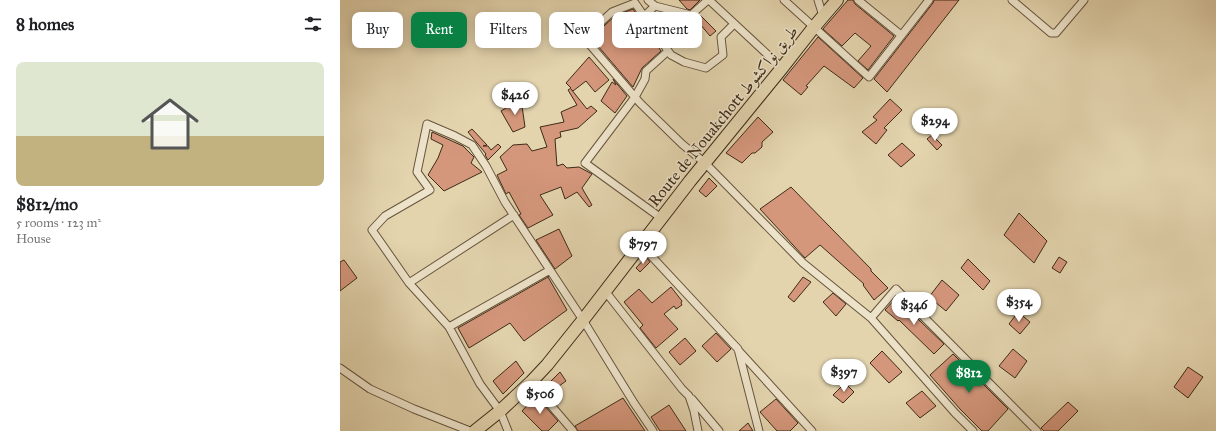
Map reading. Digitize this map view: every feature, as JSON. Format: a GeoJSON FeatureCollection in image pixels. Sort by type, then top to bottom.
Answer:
{"type":"FeatureCollection","features":[{"type":"Feature","properties":{"kind":"highway","name":"Route de Nouakchott طريق نواكشوط"},"geometry":{"type":"LineString","coordinates":[[475,431],[500,411],[531,382],[583,320],[661,218],[837,0]]}},
{"type":"Feature","properties":{"kind":"street"},"geometry":{"type":"LineString","coordinates":[[648,0],[655,6],[691,15],[708,0],[782,68]]}},
{"type":"Feature","properties":{"kind":"street"},"geometry":{"type":"LineString","coordinates":[[784,0],[869,78],[929,0]]}},
{"type":"Feature","properties":{"kind":"street"},"geometry":{"type":"LineString","coordinates":[[818,0],[823,16]]}},
{"type":"Feature","properties":{"kind":"street"},"geometry":{"type":"LineString","coordinates":[[858,0],[901,35]]}},
{"type":"Feature","properties":{"kind":"street"},"geometry":{"type":"LineString","coordinates":[[1012,0],[1054,34],[1080,1]]}},
{"type":"Feature","properties":{"kind":"street"},"geometry":{"type":"LineString","coordinates":[[641,12],[635,3],[612,12],[589,33],[585,39],[635,97],[682,144],[705,163],[803,263],[870,318],[954,413],[973,431]]}},
{"type":"Feature","properties":{"kind":"street"},"geometry":{"type":"LineString","coordinates":[[648,12],[655,6]]}},
{"type":"Feature","properties":{"kind":"street"},"geometry":{"type":"LineString","coordinates":[[666,48],[670,55],[684,62],[706,68],[723,55],[721,37],[734,24]]}},
{"type":"Feature","properties":{"kind":"street"},"geometry":{"type":"LineString","coordinates":[[661,218],[585,163],[635,97],[644,79],[646,71],[668,51]]}},
{"type":"Feature","properties":{"kind":"street"},"geometry":{"type":"LineString","coordinates":[[508,431],[500,411],[480,384],[449,327],[409,283],[372,230],[385,216],[430,190],[417,172],[426,124],[472,145],[486,166],[514,215],[583,320],[653,431]]}},
{"type":"Feature","properties":{"kind":"street"},"geometry":{"type":"LineString","coordinates":[[409,283],[514,215]]}},
{"type":"Feature","properties":{"kind":"street"},"geometry":{"type":"LineString","coordinates":[[641,245],[812,431]]}},
{"type":"Feature","properties":{"kind":"street"},"geometry":{"type":"LineString","coordinates":[[449,327],[550,270]]}},
{"type":"Feature","properties":{"kind":"street"},"geometry":{"type":"LineString","coordinates":[[870,318],[896,289],[1037,431]]}},
{"type":"Feature","properties":{"kind":"street"},"geometry":{"type":"LineString","coordinates":[[605,291],[682,389],[719,431]]}},
{"type":"Feature","properties":{"kind":"street"},"geometry":{"type":"LineString","coordinates":[[738,349],[759,431]]}},
{"type":"Feature","properties":{"kind":"street"},"geometry":{"type":"LineString","coordinates":[[340,368],[370,389],[414,409],[470,431]]}},
{"type":"Feature","properties":{"kind":"street"},"geometry":{"type":"LineString","coordinates":[[531,382],[573,431]]}},
{"type":"Feature","properties":{"kind":"street"},"geometry":{"type":"LineString","coordinates":[[689,396],[698,431]]}},
{"type":"Feature","properties":{"kind":"building"},"geometry":{"type":"Polygon","coordinates":[[[679,0],[700,0],[690,10],[687,9],[679,0]]]}},
{"type":"Feature","properties":{"kind":"building"},"geometry":{"type":"Polygon","coordinates":[[[848,0],[853,0],[855,4],[894,36],[868,70],[858,61],[871,46],[855,33],[842,46],[823,29],[848,0]]]}},
{"type":"Feature","properties":{"kind":"building"},"geometry":{"type":"Polygon","coordinates":[[[934,0],[959,0],[887,92],[874,79],[934,0]]]}},
{"type":"Feature","properties":{"kind":"building"},"geometry":{"type":"Polygon","coordinates":[[[633,9],[635,12],[625,12],[633,9]]]}},
{"type":"Feature","properties":{"kind":"building"},"geometry":{"type":"Polygon","coordinates":[[[702,17],[716,31],[710,36],[702,26],[702,17]]]}},
{"type":"Feature","properties":{"kind":"building"},"geometry":{"type":"Polygon","coordinates":[[[612,19],[612,48],[659,48],[661,51],[642,68],[633,87],[600,48],[604,48],[604,26],[612,19]]]}},
{"type":"Feature","properties":{"kind":"building"},"geometry":{"type":"Polygon","coordinates":[[[818,37],[863,78],[854,88],[824,66],[806,86],[808,87],[801,95],[783,80],[818,37]]]}},
{"type":"Feature","properties":{"kind":"building"},"geometry":{"type":"Polygon","coordinates":[[[589,57],[609,80],[595,92],[586,81],[573,91],[571,89],[587,109],[591,106],[597,111],[578,128],[560,132],[561,137],[555,139],[557,166],[563,164],[567,168],[579,167],[592,174],[582,188],[592,205],[589,207],[577,192],[565,199],[561,187],[540,195],[553,215],[528,228],[519,215],[521,214],[509,192],[506,194],[497,175],[507,170],[500,157],[513,145],[527,144],[532,151],[547,147],[540,127],[564,122],[561,112],[577,105],[568,90],[571,88],[566,83],[589,57]]]}},
{"type":"Feature","properties":{"kind":"building"},"geometry":{"type":"Polygon","coordinates":[[[613,79],[627,96],[615,113],[601,101],[612,82],[616,85],[613,79]]]}},
{"type":"Feature","properties":{"kind":"building"},"geometry":{"type":"Polygon","coordinates":[[[521,99],[525,127],[513,132],[501,111],[521,99]]]}},
{"type":"Feature","properties":{"kind":"building"},"geometry":{"type":"Polygon","coordinates":[[[890,99],[902,110],[884,128],[887,130],[876,144],[862,132],[877,120],[873,117],[890,99]]]}},
{"type":"Feature","properties":{"kind":"building"},"geometry":{"type":"Polygon","coordinates":[[[758,117],[773,132],[762,142],[762,147],[755,153],[752,153],[742,163],[726,153],[758,117]]]}},
{"type":"Feature","properties":{"kind":"building"},"geometry":{"type":"Polygon","coordinates":[[[472,129],[487,145],[483,146],[488,146],[491,150],[498,144],[501,147],[488,160],[485,155],[486,154],[468,132],[472,129]]]}},
{"type":"Feature","properties":{"kind":"building"},"geometry":{"type":"Polygon","coordinates":[[[432,132],[463,146],[474,157],[471,163],[482,172],[444,191],[428,175],[438,158],[443,145],[431,139],[432,132]]]}},
{"type":"Feature","properties":{"kind":"building"},"geometry":{"type":"Polygon","coordinates":[[[932,135],[942,145],[937,150],[927,139],[932,135]]]}},
{"type":"Feature","properties":{"kind":"building"},"geometry":{"type":"Polygon","coordinates":[[[902,143],[915,155],[901,167],[888,155],[902,143]]]}},
{"type":"Feature","properties":{"kind":"building"},"geometry":{"type":"Polygon","coordinates":[[[709,178],[717,186],[706,197],[699,191],[709,178]]]}},
{"type":"Feature","properties":{"kind":"building"},"geometry":{"type":"Polygon","coordinates":[[[791,187],[888,288],[874,300],[863,285],[864,284],[820,245],[805,258],[760,209],[791,187]]]}},
{"type":"Feature","properties":{"kind":"building"},"geometry":{"type":"Polygon","coordinates":[[[1019,213],[1047,241],[1034,263],[1004,235],[1019,213]]]}},
{"type":"Feature","properties":{"kind":"building"},"geometry":{"type":"Polygon","coordinates":[[[559,229],[572,256],[555,269],[536,240],[559,229]]]}},
{"type":"Feature","properties":{"kind":"building"},"geometry":{"type":"Polygon","coordinates":[[[646,257],[650,262],[640,272],[636,268],[646,257]]]}},
{"type":"Feature","properties":{"kind":"building"},"geometry":{"type":"Polygon","coordinates":[[[1059,257],[1067,262],[1060,273],[1052,268],[1059,257]]]}},
{"type":"Feature","properties":{"kind":"building"},"geometry":{"type":"Polygon","coordinates":[[[968,259],[990,281],[983,290],[961,268],[968,259]]]}},
{"type":"Feature","properties":{"kind":"building"},"geometry":{"type":"Polygon","coordinates":[[[344,260],[357,278],[340,291],[340,262],[344,260]]]}},
{"type":"Feature","properties":{"kind":"building"},"geometry":{"type":"Polygon","coordinates":[[[548,277],[567,310],[524,341],[510,323],[469,348],[458,328],[548,277]]]}},
{"type":"Feature","properties":{"kind":"building"},"geometry":{"type":"Polygon","coordinates":[[[803,277],[811,282],[794,302],[788,297],[803,277]]]}},
{"type":"Feature","properties":{"kind":"building"},"geometry":{"type":"Polygon","coordinates":[[[942,280],[959,295],[946,311],[929,297],[942,280]]]}},
{"type":"Feature","properties":{"kind":"building"},"geometry":{"type":"Polygon","coordinates":[[[671,287],[682,301],[682,305],[676,309],[674,306],[664,314],[678,329],[656,348],[640,328],[643,325],[624,302],[639,289],[652,303],[671,287]]]}},
{"type":"Feature","properties":{"kind":"building"},"geometry":{"type":"Polygon","coordinates":[[[833,293],[846,304],[836,316],[823,302],[833,293]]]}},
{"type":"Feature","properties":{"kind":"building"},"geometry":{"type":"Polygon","coordinates":[[[896,298],[944,344],[934,354],[899,320],[898,321],[885,310],[896,298]]]}},
{"type":"Feature","properties":{"kind":"building"},"geometry":{"type":"Polygon","coordinates":[[[1018,312],[1030,322],[1020,334],[1009,324],[1018,312]]]}},
{"type":"Feature","properties":{"kind":"building"},"geometry":{"type":"Polygon","coordinates":[[[716,333],[731,349],[717,362],[702,346],[716,333]]]}},
{"type":"Feature","properties":{"kind":"building"},"geometry":{"type":"Polygon","coordinates":[[[685,338],[696,351],[680,365],[669,352],[685,338]]]}},
{"type":"Feature","properties":{"kind":"building"},"geometry":{"type":"Polygon","coordinates":[[[1013,349],[1027,361],[1015,378],[999,366],[1013,349]]]}},
{"type":"Feature","properties":{"kind":"building"},"geometry":{"type":"Polygon","coordinates":[[[882,351],[902,372],[889,383],[870,363],[882,351]]]}},
{"type":"Feature","properties":{"kind":"building"},"geometry":{"type":"Polygon","coordinates":[[[953,354],[1008,409],[988,431],[982,431],[930,375],[953,354]]]}},
{"type":"Feature","properties":{"kind":"building"},"geometry":{"type":"Polygon","coordinates":[[[516,361],[524,373],[503,394],[493,381],[516,361]]]}},
{"type":"Feature","properties":{"kind":"building"},"geometry":{"type":"Polygon","coordinates":[[[1188,367],[1203,377],[1188,398],[1174,387],[1188,367]]]}},
{"type":"Feature","properties":{"kind":"building"},"geometry":{"type":"Polygon","coordinates":[[[560,372],[566,381],[548,394],[543,389],[560,372]]]}},
{"type":"Feature","properties":{"kind":"building"},"geometry":{"type":"Polygon","coordinates":[[[845,383],[854,392],[843,403],[833,395],[845,383]]]}},
{"type":"Feature","properties":{"kind":"building"},"geometry":{"type":"Polygon","coordinates":[[[922,391],[936,406],[920,418],[906,403],[922,391]]]}},
{"type":"Feature","properties":{"kind":"building"},"geometry":{"type":"Polygon","coordinates":[[[536,396],[558,421],[548,431],[542,431],[522,411],[536,396]]]}},
{"type":"Feature","properties":{"kind":"building"},"geometry":{"type":"Polygon","coordinates":[[[623,398],[645,431],[578,431],[575,426],[623,398]]]}},
{"type":"Feature","properties":{"kind":"building"},"geometry":{"type":"Polygon","coordinates":[[[776,399],[798,423],[790,431],[777,431],[760,412],[776,399]]]}},
{"type":"Feature","properties":{"kind":"building"},"geometry":{"type":"Polygon","coordinates":[[[1068,402],[1078,411],[1058,431],[1044,431],[1041,428],[1068,402]]]}},
{"type":"Feature","properties":{"kind":"building"},"geometry":{"type":"Polygon","coordinates":[[[669,405],[686,431],[660,431],[651,417],[669,405]]]}},
{"type":"Feature","properties":{"kind":"building"},"geometry":{"type":"Polygon","coordinates":[[[748,423],[753,431],[739,431],[748,423]]]}}]}
